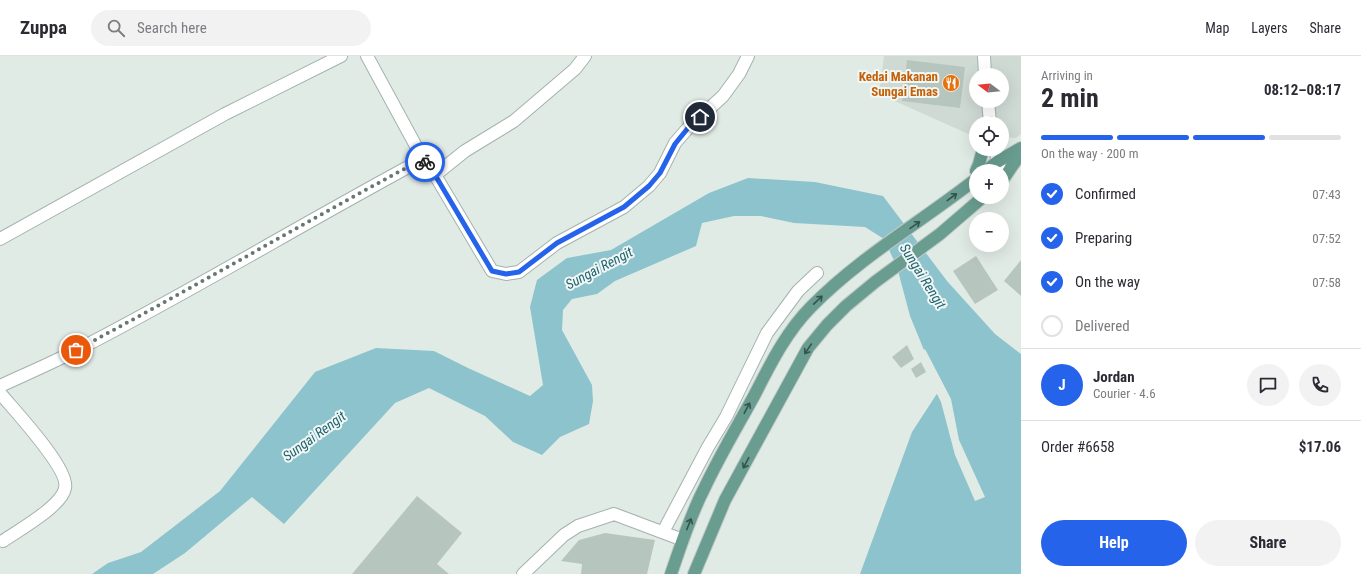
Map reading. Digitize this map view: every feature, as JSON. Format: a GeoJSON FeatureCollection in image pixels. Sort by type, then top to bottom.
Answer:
{"type":"FeatureCollection","features":[{"type":"Feature","properties":{"kind":"main road"},"geometry":{"type":"LineString","coordinates":[[1009,164],[1021,148]]}},
{"type":"Feature","properties":{"kind":"main road"},"geometry":{"type":"LineString","coordinates":[[1009,166],[1021,153]]}},
{"type":"Feature","properties":{"kind":"main road"},"geometry":{"type":"LineString","coordinates":[[671,574],[703,490],[788,334],[809,308],[860,263],[928,216],[969,185]]}},
{"type":"Feature","properties":{"kind":"main road"},"geometry":{"type":"LineString","coordinates":[[694,574],[726,500],[808,348],[827,325],[846,306],[875,282],[940,234],[975,204]]}},
{"type":"Feature","properties":{"kind":"street"},"geometry":{"type":"LineString","coordinates":[[0,239],[225,114],[340,56]]}},
{"type":"Feature","properties":{"kind":"street"},"geometry":{"type":"LineString","coordinates":[[367,56],[423,159],[435,175],[492,271],[506,274],[519,272],[557,243],[624,207],[649,186],[660,173],[675,144],[688,128],[723,96],[739,74],[748,56]]}},
{"type":"Feature","properties":{"kind":"street"},"geometry":{"type":"LineString","coordinates":[[435,175],[465,151],[514,121],[576,69],[585,56]]}},
{"type":"Feature","properties":{"kind":"street"},"geometry":{"type":"LineString","coordinates":[[984,56],[985,68]]}},
{"type":"Feature","properties":{"kind":"street"},"geometry":{"type":"LineString","coordinates":[[0,386],[76,350],[153,310],[372,186],[423,159]]}},
{"type":"Feature","properties":{"kind":"street"},"geometry":{"type":"LineString","coordinates":[[663,532],[708,447],[726,417],[768,333],[798,291],[817,272]]}},
{"type":"Feature","properties":{"kind":"street"},"geometry":{"type":"LineString","coordinates":[[0,393],[50,452],[65,477],[66,488],[51,508],[3,541]]}},
{"type":"Feature","properties":{"kind":"street"},"geometry":{"type":"LineString","coordinates":[[523,574],[564,534],[590,521],[614,514],[683,540]]}},
{"type":"Feature","properties":{"kind":"shaded area"},"geometry":{"type":"Polygon","coordinates":[[[884,56],[1021,56],[1021,134],[1016,138],[1009,138],[1009,116],[969,116],[969,134],[879,94],[884,56]]]}},
{"type":"Feature","properties":{"kind":"water","name":"Sungai Rengit"},"geometry":{"type":"Polygon","coordinates":[[[748,178],[815,182],[883,196],[947,281],[995,334],[1021,354],[1021,574],[860,574],[912,432],[940,389],[910,316],[897,267],[884,239],[865,227],[794,223],[761,216],[734,216],[702,223],[696,246],[615,281],[597,294],[572,299],[563,310],[562,330],[592,385],[593,401],[589,424],[560,437],[542,455],[513,442],[485,416],[429,388],[395,403],[284,524],[252,497],[185,553],[153,574],[92,574],[108,563],[141,552],[220,491],[315,372],[376,348],[434,351],[530,396],[543,385],[530,307],[537,280],[567,258],[611,250],[709,193],[748,178]]]}},
{"type":"Feature","properties":{"kind":"pier"},"geometry":{"type":"Polygon","coordinates":[[[925,349],[951,399],[959,440],[985,497],[975,501],[955,455],[941,402],[936,392],[938,389],[923,351],[925,349]]]}},
{"type":"Feature","properties":{"kind":"building"},"geometry":{"type":"Polygon","coordinates":[[[907,60],[965,67],[960,108],[902,101],[907,60]]]}},
{"type":"Feature","properties":{"kind":"building"},"geometry":{"type":"Polygon","coordinates":[[[976,256],[998,290],[975,304],[953,271],[976,256]]]}},
{"type":"Feature","properties":{"kind":"building"},"geometry":{"type":"Polygon","coordinates":[[[1021,260],[1021,296],[1004,281],[1021,260]]]}},
{"type":"Feature","properties":{"kind":"building"},"geometry":{"type":"Polygon","coordinates":[[[907,345],[914,359],[901,368],[892,357],[907,345]]]}},
{"type":"Feature","properties":{"kind":"building"},"geometry":{"type":"Polygon","coordinates":[[[921,362],[926,372],[916,378],[911,369],[921,362]]]}},
{"type":"Feature","properties":{"kind":"building"},"geometry":{"type":"Polygon","coordinates":[[[417,496],[462,533],[437,564],[449,574],[352,574],[417,496]]]}},
{"type":"Feature","properties":{"kind":"building"},"geometry":{"type":"Polygon","coordinates":[[[605,533],[655,540],[647,574],[581,574],[582,564],[561,561],[579,540],[605,533]]]}},
{"type":"Feature","properties":{"kind":"way so far"},"geometry":{"type":"LineString","coordinates":[[76,350],[153,310],[372,186],[423,159],[425,162]]}},
{"type":"Feature","properties":{"kind":"place","name":"Kedai Makanan Sungai Emas"},"geometry":{"type":"Point","coordinates":[951,83]}},
{"type":"Feature","properties":{"kind":"route"},"geometry":{"type":"LineString","coordinates":[[425,162],[435,175],[492,271],[506,274],[519,272],[557,243],[624,207],[649,186],[660,173],[675,144],[688,128],[700,117]]}}]}
